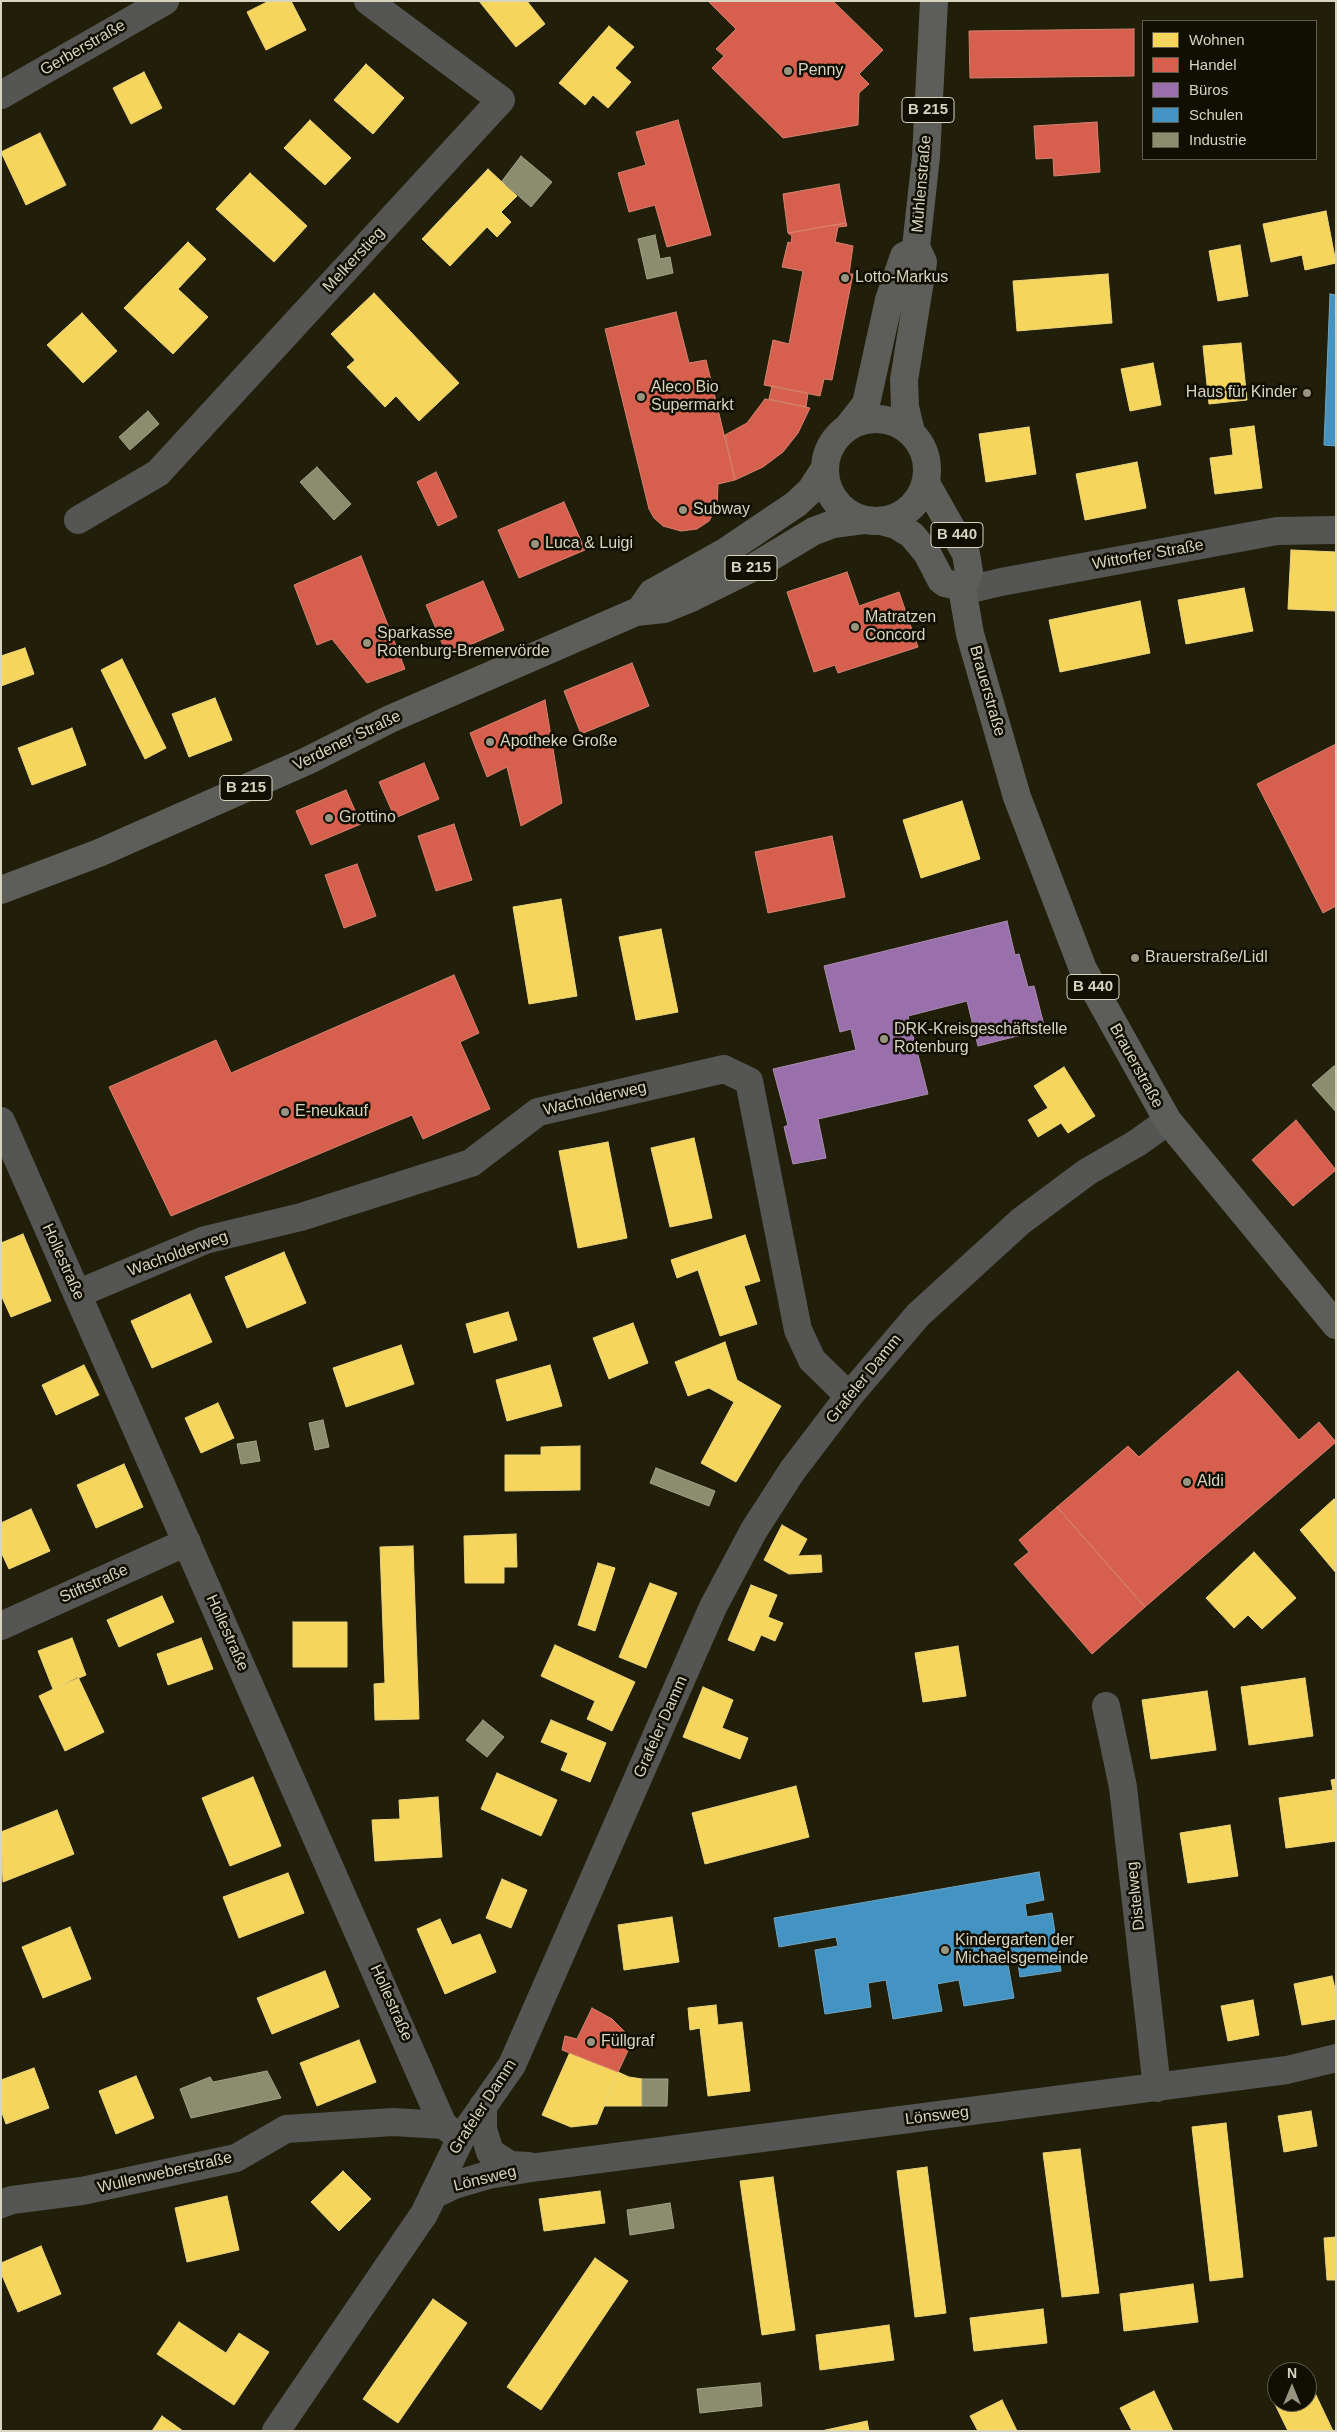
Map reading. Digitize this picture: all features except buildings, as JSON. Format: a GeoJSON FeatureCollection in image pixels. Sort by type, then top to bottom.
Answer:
{"type":"FeatureCollection","features":[{"type":"Feature","properties":{"kind":"main road","name":"Mühlenstraße"},"geometry":{"type":"LineString","coordinates":[[911,432],[905,407],[904,380],[923,262],[916,247],[926,157],[934,1]]}},
{"type":"Feature","properties":{"kind":"main road","name":"Mühlenstraße"},"geometry":{"type":"LineString","coordinates":[[848,427],[866,404],[890,300],[904,256],[912,252],[916,247]]}},
{"type":"Feature","properties":{"kind":"main road"},"geometry":{"type":"LineString","coordinates":[[883,419],[896,423],[911,432],[924,451],[928,469],[926,483],[919,499],[910,510],[894,519],[873,521],[852,516],[835,501],[827,486],[825,468],[827,455],[832,443],[848,427],[865,420],[883,419]]}},
{"type":"Feature","properties":{"kind":"main road","name":"Verdener Straße"},"geometry":{"type":"LineString","coordinates":[[1,890],[99,853],[307,761],[382,723],[636,612],[641,609],[652,593],[725,552],[796,504],[811,490],[825,468]]}},
{"type":"Feature","properties":{"kind":"main road","name":"Brauerstraße"},"geometry":{"type":"LineString","coordinates":[[926,483],[966,554],[969,572],[962,586],[970,634],[1017,797],[1083,969],[1168,1122],[1336,1325]]}},
{"type":"Feature","properties":{"kind":"main road","name":"Verdener Straße"},"geometry":{"type":"LineString","coordinates":[[636,612],[664,609],[691,598],[754,567],[814,531],[827,526],[873,521]]}},
{"type":"Feature","properties":{"kind":"main road","name":"B 440"},"geometry":{"type":"LineString","coordinates":[[873,521],[896,525],[912,535],[927,554],[941,580],[958,586],[963,591]]}},
{"type":"Feature","properties":{"kind":"street","name":"Gerberstraße"},"geometry":{"type":"LineString","coordinates":[[1,95],[165,1]]}},
{"type":"Feature","properties":{"kind":"street","name":"Melkerstieg"},"geometry":{"type":"LineString","coordinates":[[78,520],[158,473],[501,100],[368,1]]}},
{"type":"Feature","properties":{"kind":"street","name":"Wittorfer Straße"},"geometry":{"type":"LineString","coordinates":[[963,591],[1001,582],[1277,531],[1336,530]]}},
{"type":"Feature","properties":{"kind":"street","name":"Wacholderweg"},"geometry":{"type":"LineString","coordinates":[[77,1294],[205,1240],[301,1217],[471,1163],[538,1112],[724,1069],[748,1081],[798,1330],[812,1360],[849,1396]]}},
{"type":"Feature","properties":{"kind":"street","name":"Hollestraße"},"geometry":{"type":"LineString","coordinates":[[1,1121],[423,2075],[452,2131]]}},
{"type":"Feature","properties":{"kind":"street","name":"Grafeler Damm"},"geometry":{"type":"LineString","coordinates":[[277,2430],[424,2214],[433,2194],[452,2131],[483,2106],[512,2065],[713,1607],[759,1523],[792,1471],[849,1396],[918,1315],[1021,1221],[1087,1172],[1137,1143],[1168,1122]]}},
{"type":"Feature","properties":{"kind":"street","name":"Stiftstraße"},"geometry":{"type":"LineString","coordinates":[[1,1626],[187,1542]]}},
{"type":"Feature","properties":{"kind":"street","name":"Distelweg"},"geometry":{"type":"LineString","coordinates":[[1106,1706],[1123,1787],[1157,2088]]}},
{"type":"Feature","properties":{"kind":"street","name":"Lönsweg"},"geometry":{"type":"LineString","coordinates":[[433,2194],[454,2185],[488,2175],[538,2167],[1157,2088],[1287,2070],[1336,2058]]}},
{"type":"Feature","properties":{"kind":"street","name":"Lönsweg"},"geometry":{"type":"LineString","coordinates":[[483,2106],[484,2129],[490,2152],[510,2165],[538,2167]]}},
{"type":"Feature","properties":{"kind":"street","name":"Wullenweberstraße"},"geometry":{"type":"LineString","coordinates":[[1,2204],[12,2200],[82,2192],[236,2158],[286,2129],[393,2122],[452,2131]]}},
{"type":"Feature","properties":{"kind":"place","name":"Penny"},"geometry":{"type":"Point","coordinates":[788,71]}},
{"type":"Feature","properties":{"kind":"place","name":"Lotto-Markus"},"geometry":{"type":"Point","coordinates":[845,278]}},
{"type":"Feature","properties":{"kind":"place","name":"Haus für Kinder"},"geometry":{"type":"Point","coordinates":[1307,393]}},
{"type":"Feature","properties":{"kind":"place","name":"Aleco Bio Supermarkt"},"geometry":{"type":"Point","coordinates":[641,397]}},
{"type":"Feature","properties":{"kind":"place","name":"Subway"},"geometry":{"type":"Point","coordinates":[683,510]}},
{"type":"Feature","properties":{"kind":"place","name":"Luca & Luigi"},"geometry":{"type":"Point","coordinates":[535,544]}},
{"type":"Feature","properties":{"kind":"place","name":"Matratzen Concord"},"geometry":{"type":"Point","coordinates":[855,627]}},
{"type":"Feature","properties":{"kind":"place","name":"Sparkasse Rotenburg-Bremervörde"},"geometry":{"type":"Point","coordinates":[367,643]}},
{"type":"Feature","properties":{"kind":"place","name":"Apotheke Große"},"geometry":{"type":"Point","coordinates":[490,742]}},
{"type":"Feature","properties":{"kind":"place","name":"Grottino"},"geometry":{"type":"Point","coordinates":[329,818]}},
{"type":"Feature","properties":{"kind":"place","name":"Brauerstraße/Lidl"},"geometry":{"type":"Point","coordinates":[1135,958]}},
{"type":"Feature","properties":{"kind":"place","name":"DRK-Kreisgeschäftstelle Rotenburg"},"geometry":{"type":"Point","coordinates":[884,1039]}},
{"type":"Feature","properties":{"kind":"place","name":"E-neukauf"},"geometry":{"type":"Point","coordinates":[285,1112]}},
{"type":"Feature","properties":{"kind":"place","name":"Aldi"},"geometry":{"type":"Point","coordinates":[1187,1482]}},
{"type":"Feature","properties":{"kind":"place","name":"Kindergarten der Michaelsgemeinde"},"geometry":{"type":"Point","coordinates":[945,1950]}},
{"type":"Feature","properties":{"kind":"place","name":"Füllgraf"},"geometry":{"type":"Point","coordinates":[591,2042]}}]}
